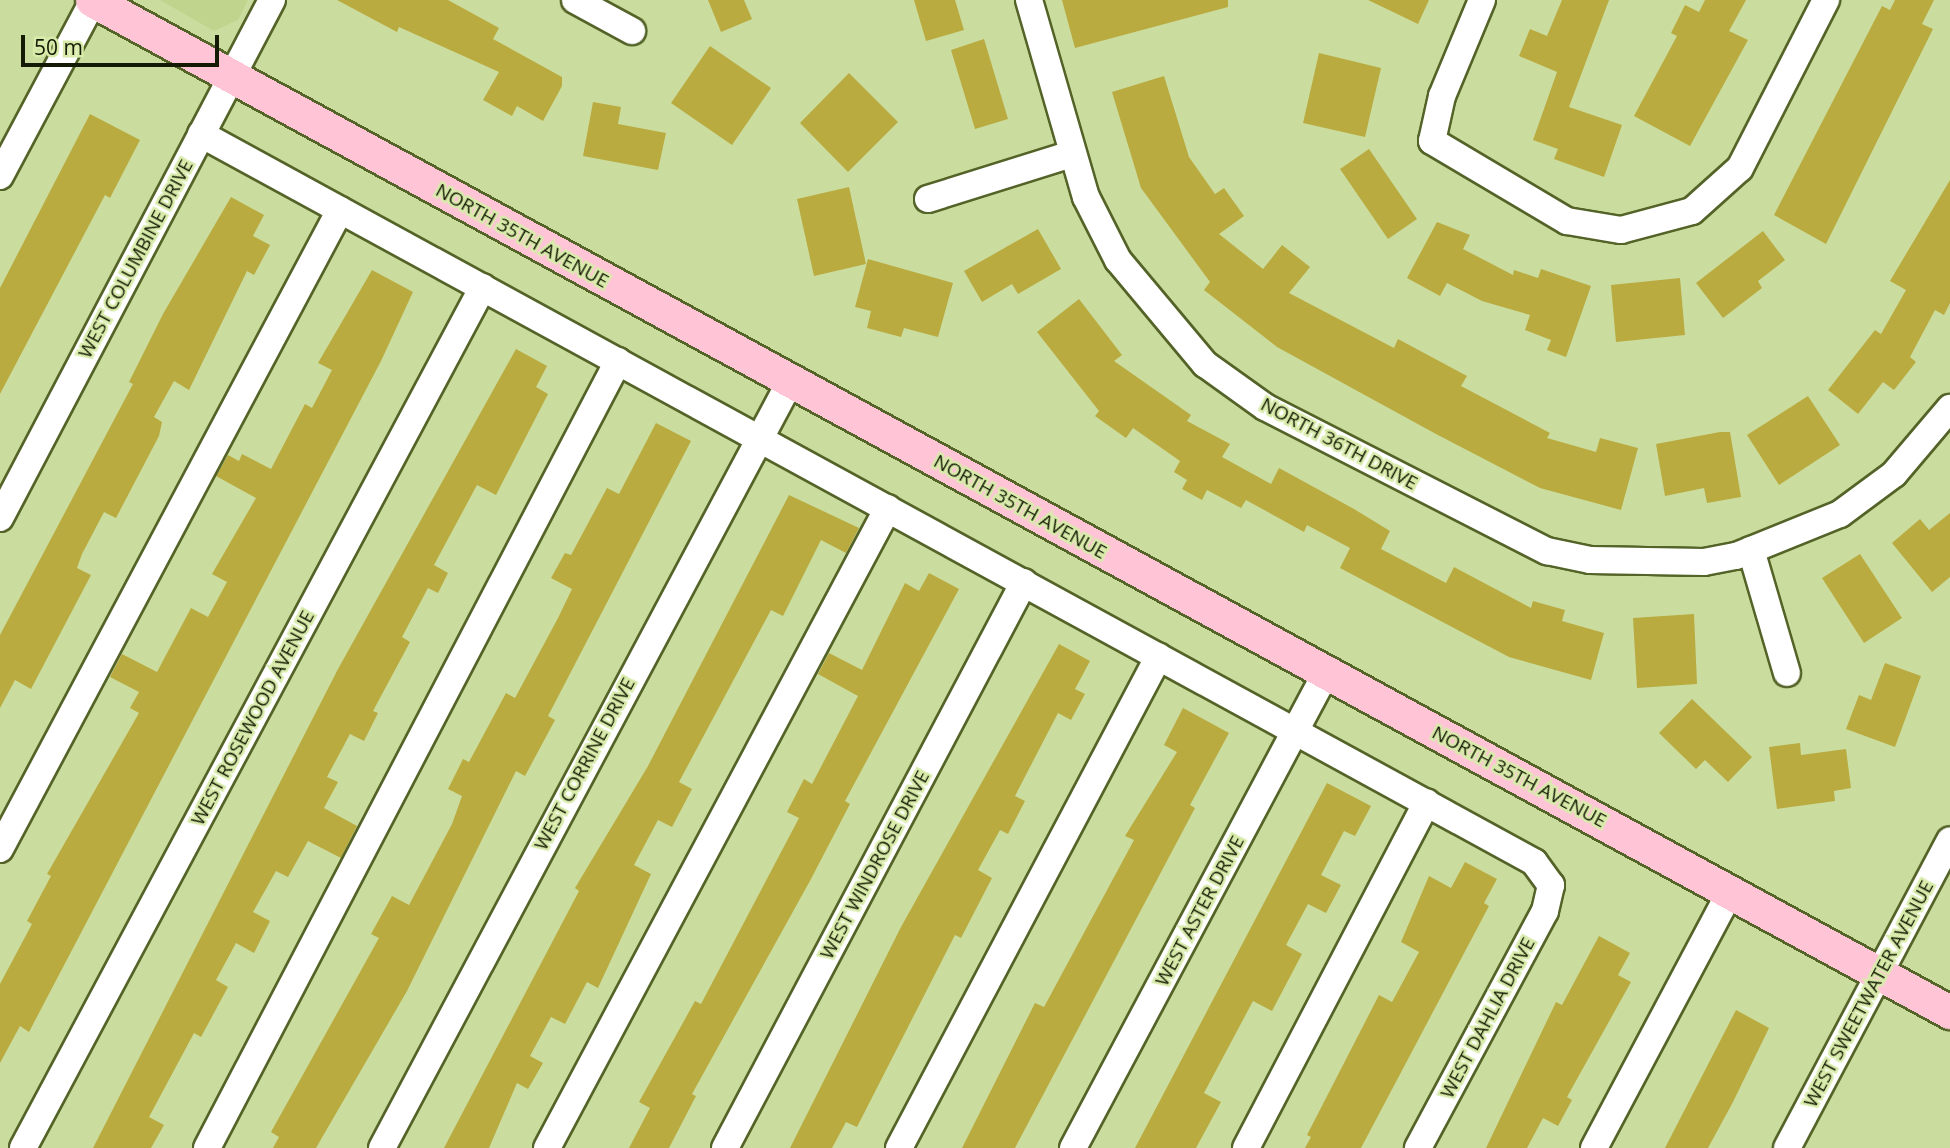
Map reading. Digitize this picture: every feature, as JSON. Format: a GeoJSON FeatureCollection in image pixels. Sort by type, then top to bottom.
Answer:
{"type":"FeatureCollection","features":[{"type":"Feature","properties":{"kind":"main road","name":"NORTH 35TH AVENUE"},"geometry":{"type":"LineString","coordinates":[[92,0],[1950,1012]]}},
{"type":"Feature","properties":{"kind":"street"},"geometry":{"type":"LineString","coordinates":[[0,176],[92,0]]}},
{"type":"Feature","properties":{"kind":"street","name":"WEST COLUMBINE DRIVE"},"geometry":{"type":"LineString","coordinates":[[0,519],[272,0]]}},
{"type":"Feature","properties":{"kind":"street"},"geometry":{"type":"LineString","coordinates":[[575,0],[632,31]]}},
{"type":"Feature","properties":{"kind":"street","name":"NORTH 36TH DRIVE"},"geometry":{"type":"LineString","coordinates":[[1029,0],[1086,197],[1139,287],[1205,364],[1265,407],[1547,551],[1590,560],[1704,562],[1751,550]]}},
{"type":"Feature","properties":{"kind":"street"},"geometry":{"type":"LineString","coordinates":[[1482,0],[1442,96],[1432,141],[1567,221],[1622,230],[1658,224],[1692,211],[1740,168],[1826,0]]}},
{"type":"Feature","properties":{"kind":"street"},"geometry":{"type":"LineString","coordinates":[[201,134],[1427,802],[1246,1148]]}},
{"type":"Feature","properties":{"kind":"street"},"geometry":{"type":"LineString","coordinates":[[928,199],[1072,154]]}},
{"type":"Feature","properties":{"kind":"street"},"geometry":{"type":"LineString","coordinates":[[0,849],[340,210]]}},
{"type":"Feature","properties":{"kind":"street","name":"WEST ROSEWOOD AVENUE"},"geometry":{"type":"LineString","coordinates":[[23,1148],[483,287]]}},
{"type":"Feature","properties":{"kind":"street"},"geometry":{"type":"LineString","coordinates":[[207,1148],[618,361]]}},
{"type":"Feature","properties":{"kind":"street","name":"WEST CORRINE DRIVE"},"geometry":{"type":"LineString","coordinates":[[382,1148],[757,438],[790,382]]}},
{"type":"Feature","properties":{"kind":"street"},"geometry":{"type":"LineString","coordinates":[[1787,673],[1751,550],[1840,514],[1894,474],[1950,408]]}},
{"type":"Feature","properties":{"kind":"street"},"geometry":{"type":"LineString","coordinates":[[547,1148],[888,508]]}},
{"type":"Feature","properties":{"kind":"street","name":"WEST WINDROSE DRIVE"},"geometry":{"type":"LineString","coordinates":[[725,1148],[1024,582]]}},
{"type":"Feature","properties":{"kind":"street"},"geometry":{"type":"LineString","coordinates":[[899,1148],[1159,656]]}},
{"type":"Feature","properties":{"kind":"street","name":"WEST ASTER DRIVE"},"geometry":{"type":"LineString","coordinates":[[1073,1148],[1326,673]]}},
{"type":"Feature","properties":{"kind":"street","name":"WEST DAHLIA DRIVE"},"geometry":{"type":"LineString","coordinates":[[1418,1148],[1545,911],[1551,885],[1534,862],[1427,802]]}},
{"type":"Feature","properties":{"kind":"street","name":"WEST SWEETWATER AVENUE"},"geometry":{"type":"LineString","coordinates":[[1787,1148],[1950,840]]}},
{"type":"Feature","properties":{"kind":"street"},"geometry":{"type":"LineString","coordinates":[[1594,1148],[1730,892]]}},
{"type":"Feature","properties":{"kind":"shaded area"},"geometry":{"type":"Polygon","coordinates":[[[160,0],[248,0],[238,20],[214,31],[160,0]]]}},
{"type":"Feature","properties":{"kind":"building"},"geometry":{"type":"Polygon","coordinates":[[[337,0],[448,0],[499,28],[493,39],[562,77],[562,86],[543,121],[517,106],[512,116],[483,100],[499,72],[399,27],[397,32],[337,0]]]}},
{"type":"Feature","properties":{"kind":"building"},"geometry":{"type":"Polygon","coordinates":[[[708,0],[744,0],[752,19],[721,32],[708,0]]]}},
{"type":"Feature","properties":{"kind":"building"},"geometry":{"type":"Polygon","coordinates":[[[914,0],[955,0],[964,30],[926,41],[914,0]]]}},
{"type":"Feature","properties":{"kind":"building"},"geometry":{"type":"Polygon","coordinates":[[[1062,0],[1228,0],[1228,7],[1075,48],[1062,0]]]}},
{"type":"Feature","properties":{"kind":"building"},"geometry":{"type":"Polygon","coordinates":[[[1368,0],[1429,0],[1418,24],[1368,0]]]}},
{"type":"Feature","properties":{"kind":"building"},"geometry":{"type":"Polygon","coordinates":[[[1562,0],[1609,0],[1569,107],[1622,125],[1604,177],[1554,159],[1558,149],[1533,140],[1557,72],[1519,56],[1530,29],[1547,36],[1562,0]]]}},
{"type":"Feature","properties":{"kind":"building"},"geometry":{"type":"Polygon","coordinates":[[[1705,0],[1746,0],[1729,31],[1748,40],[1690,146],[1634,116],[1677,36],[1671,33],[1685,5],[1699,12],[1705,0]]]}},
{"type":"Feature","properties":{"kind":"building"},"geometry":{"type":"Polygon","coordinates":[[[1895,0],[1934,0],[1922,24],[1933,29],[1826,244],[1774,215],[1882,6],[1890,10],[1895,0]]]}},
{"type":"Feature","properties":{"kind":"building"},"geometry":{"type":"Polygon","coordinates":[[[984,39],[1008,119],[975,129],[951,50],[984,39]]]}},
{"type":"Feature","properties":{"kind":"building"},"geometry":{"type":"Polygon","coordinates":[[[710,46],[771,88],[732,145],[671,103],[710,46]]]}},
{"type":"Feature","properties":{"kind":"building"},"geometry":{"type":"Polygon","coordinates":[[[1319,53],[1381,68],[1365,137],[1303,123],[1319,53]]]}},
{"type":"Feature","properties":{"kind":"building"},"geometry":{"type":"Polygon","coordinates":[[[849,73],[898,122],[848,172],[800,123],[849,73]]]}},
{"type":"Feature","properties":{"kind":"building"},"geometry":{"type":"Polygon","coordinates":[[[1164,76],[1189,157],[1215,194],[1224,188],[1244,216],[1219,234],[1263,269],[1282,245],[1310,267],[1289,293],[1394,348],[1398,339],[1467,376],[1461,386],[1550,433],[1547,438],[1596,452],[1600,438],[1638,448],[1621,510],[1540,488],[1436,434],[1277,347],[1204,290],[1210,282],[1141,188],[1112,92],[1164,76]]]}},
{"type":"Feature","properties":{"kind":"building"},"geometry":{"type":"Polygon","coordinates":[[[593,102],[621,107],[618,124],[666,133],[658,170],[583,156],[593,102]]]}},
{"type":"Feature","properties":{"kind":"building"},"geometry":{"type":"Polygon","coordinates":[[[90,114],[140,140],[110,198],[105,195],[0,394],[0,288],[90,114]]]}},
{"type":"Feature","properties":{"kind":"building"},"geometry":{"type":"Polygon","coordinates":[[[1369,149],[1417,219],[1388,239],[1340,169],[1369,149]]]}},
{"type":"Feature","properties":{"kind":"building"},"geometry":{"type":"Polygon","coordinates":[[[1950,180],[1950,303],[1944,315],[1935,310],[1910,357],[1916,362],[1894,390],[1883,382],[1858,414],[1828,390],[1875,330],[1881,334],[1906,290],[1890,281],[1950,180]]]}},
{"type":"Feature","properties":{"kind":"building"},"geometry":{"type":"Polygon","coordinates":[[[849,187],[866,264],[814,276],[797,199],[849,187]]]}},
{"type":"Feature","properties":{"kind":"building"},"geometry":{"type":"Polygon","coordinates":[[[231,197],[264,215],[253,236],[270,245],[254,275],[247,271],[189,390],[174,381],[154,417],[162,422],[159,436],[116,518],[104,512],[82,554],[77,568],[91,575],[31,689],[15,680],[0,708],[0,635],[133,384],[129,382],[163,314],[231,197]]]}},
{"type":"Feature","properties":{"kind":"building"},"geometry":{"type":"Polygon","coordinates":[[[1437,222],[1470,235],[1463,249],[1513,275],[1514,270],[1538,278],[1541,269],[1591,286],[1566,357],[1547,350],[1551,340],[1525,330],[1530,315],[1482,301],[1447,283],[1440,296],[1407,278],[1437,222]]]}},
{"type":"Feature","properties":{"kind":"building"},"geometry":{"type":"Polygon","coordinates":[[[1038,229],[1061,269],[1018,294],[1012,284],[982,302],[964,271],[1038,229]]]}},
{"type":"Feature","properties":{"kind":"building"},"geometry":{"type":"Polygon","coordinates":[[[1763,231],[1785,260],[1758,281],[1762,288],[1723,318],[1696,283],[1763,231]]]}},
{"type":"Feature","properties":{"kind":"building"},"geometry":{"type":"Polygon","coordinates":[[[868,259],[953,283],[938,337],[904,328],[901,337],[867,328],[871,311],[855,307],[868,259]]]}},
{"type":"Feature","properties":{"kind":"building"},"geometry":{"type":"Polygon","coordinates":[[[372,270],[413,292],[381,361],[29,1032],[20,1026],[0,1063],[0,984],[32,924],[27,921],[51,876],[47,874],[139,713],[130,708],[139,692],[110,677],[122,654],[157,672],[191,608],[208,617],[227,582],[212,574],[256,498],[216,476],[228,455],[239,461],[242,454],[271,469],[305,404],[312,408],[332,370],[318,363],[372,270]]]}},
{"type":"Feature","properties":{"kind":"building"},"geometry":{"type":"Polygon","coordinates":[[[1680,278],[1685,335],[1616,342],[1611,285],[1680,278]]]}},
{"type":"Feature","properties":{"kind":"building"},"geometry":{"type":"Polygon","coordinates":[[[1079,299],[1122,355],[1114,361],[1191,415],[1187,421],[1230,444],[1222,457],[1271,484],[1279,468],[1354,509],[1390,531],[1381,549],[1446,583],[1454,567],[1531,608],[1533,601],[1565,610],[1562,621],[1604,633],[1591,680],[1509,657],[1340,568],[1350,548],[1307,525],[1304,532],[1246,500],[1241,508],[1207,490],[1202,500],[1182,489],[1187,480],[1174,472],[1180,461],[1133,428],[1126,438],[1095,416],[1099,411],[1037,332],[1079,299]]]}},
{"type":"Feature","properties":{"kind":"building"},"geometry":{"type":"Polygon","coordinates":[[[516,349],[547,366],[536,387],[548,394],[496,495],[477,485],[434,565],[448,573],[438,593],[428,588],[402,637],[410,642],[373,711],[378,713],[364,741],[350,734],[327,777],[338,782],[324,808],[357,826],[341,858],[308,841],[288,877],[276,871],[253,912],[270,921],[254,953],[236,943],[216,980],[228,987],[201,1037],[194,1033],[149,1117],[164,1125],[151,1148],[93,1148],[338,669],[516,349]]]}},
{"type":"Feature","properties":{"kind":"building"},"geometry":{"type":"Polygon","coordinates":[[[1808,396],[1840,445],[1779,485],[1747,435],[1808,396]]]}},
{"type":"Feature","properties":{"kind":"building"},"geometry":{"type":"Polygon","coordinates":[[[656,423],[691,441],[548,716],[555,720],[525,776],[516,771],[407,991],[316,1148],[273,1148],[279,1137],[271,1132],[379,938],[371,934],[392,896],[409,905],[452,824],[462,796],[448,789],[463,759],[469,762],[506,693],[515,698],[558,618],[572,589],[551,578],[565,553],[571,555],[607,488],[619,494],[656,423]]]}},
{"type":"Feature","properties":{"kind":"building"},"geometry":{"type":"Polygon","coordinates":[[[1730,432],[1741,497],[1707,503],[1704,488],[1665,496],[1656,444],[1730,432]]]}},
{"type":"Feature","properties":{"kind":"building"},"geometry":{"type":"Polygon","coordinates":[[[789,495],[859,528],[846,553],[821,540],[783,616],[771,610],[679,782],[692,789],[672,827],[658,820],[634,865],[651,874],[598,988],[587,982],[565,1024],[551,1017],[530,1056],[543,1063],[528,1089],[517,1083],[489,1148],[444,1148],[579,891],[575,888],[648,766],[789,495]]]}},
{"type":"Feature","properties":{"kind":"building"},"geometry":{"type":"Polygon","coordinates":[[[1950,513],[1950,577],[1932,592],[1892,543],[1920,519],[1929,530],[1950,513]]]}},
{"type":"Feature","properties":{"kind":"building"},"geometry":{"type":"Polygon","coordinates":[[[1860,554],[1902,618],[1864,643],[1822,578],[1860,554]]]}},
{"type":"Feature","properties":{"kind":"building"},"geometry":{"type":"Polygon","coordinates":[[[929,573],[959,589],[845,801],[850,804],[811,879],[692,1094],[696,1096],[669,1148],[629,1148],[650,1108],[639,1102],[695,1001],[701,1004],[799,818],[787,812],[804,779],[812,784],[858,696],[818,674],[829,653],[862,670],[905,583],[919,591],[929,573]]]}},
{"type":"Feature","properties":{"kind":"building"},"geometry":{"type":"Polygon","coordinates":[[[1694,614],[1697,684],[1637,688],[1633,618],[1694,614]]]}},
{"type":"Feature","properties":{"kind":"building"},"geometry":{"type":"Polygon","coordinates":[[[1059,644],[1090,661],[1075,689],[1085,694],[1071,720],[1058,713],[1015,796],[1025,801],[1008,834],[1000,830],[978,870],[992,878],[961,938],[955,935],[857,1127],[846,1122],[832,1148],[790,1148],[901,927],[1059,644]]]}},
{"type":"Feature","properties":{"kind":"building"},"geometry":{"type":"Polygon","coordinates":[[[1885,663],[1921,676],[1895,747],[1846,729],[1859,695],[1871,700],[1885,663]]]}},
{"type":"Feature","properties":{"kind":"building"},"geometry":{"type":"Polygon","coordinates":[[[1692,699],[1752,757],[1728,782],[1705,760],[1696,769],[1659,733],[1692,699]]]}},
{"type":"Feature","properties":{"kind":"building"},"geometry":{"type":"Polygon","coordinates":[[[1183,708],[1229,733],[1190,805],[1195,808],[1015,1148],[962,1148],[1035,1003],[1044,1007],[1134,840],[1125,836],[1177,752],[1164,745],[1183,708]]]}},
{"type":"Feature","properties":{"kind":"building"},"geometry":{"type":"Polygon","coordinates":[[[1800,743],[1801,755],[1846,749],[1851,788],[1834,791],[1835,801],[1777,809],[1769,747],[1800,743]]]}},
{"type":"Feature","properties":{"kind":"building"},"geometry":{"type":"Polygon","coordinates":[[[1327,783],[1371,806],[1355,836],[1344,831],[1321,875],[1341,885],[1326,913],[1308,904],[1286,945],[1302,954],[1272,1011],[1253,1001],[1204,1093],[1221,1102],[1196,1148],[1135,1148],[1327,783]]]}},
{"type":"Feature","properties":{"kind":"building"},"geometry":{"type":"Polygon","coordinates":[[[1465,862],[1497,879],[1484,903],[1489,906],[1361,1148],[1305,1148],[1311,1137],[1307,1135],[1379,995],[1392,1002],[1419,952],[1401,942],[1429,876],[1451,888],[1465,862]]]}},
{"type":"Feature","properties":{"kind":"building"},"geometry":{"type":"Polygon","coordinates":[[[1599,936],[1630,953],[1618,975],[1631,982],[1567,1097],[1572,1100],[1558,1126],[1543,1118],[1527,1148],[1486,1148],[1556,1002],[1562,1005],[1599,936]]]}},
{"type":"Feature","properties":{"kind":"building"},"geometry":{"type":"Polygon","coordinates":[[[1736,1010],[1769,1028],[1733,1102],[1708,1148],[1665,1148],[1736,1010]]]}}]}
